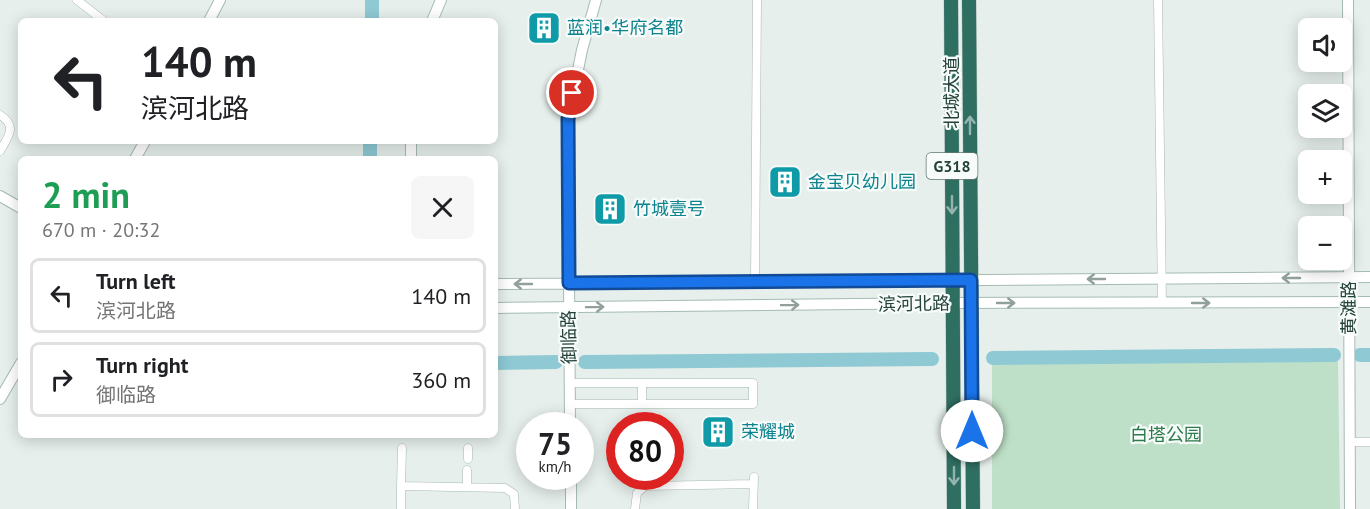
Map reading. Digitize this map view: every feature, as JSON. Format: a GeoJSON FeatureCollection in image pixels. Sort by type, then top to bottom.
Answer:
{"type":"FeatureCollection","features":[{"type":"Feature","properties":{"kind":"highway","name":"北城大道"},"geometry":{"type":"LineString","coordinates":[[951,0],[954,509]]}},
{"type":"Feature","properties":{"kind":"highway","name":"北城大道"},"geometry":{"type":"LineString","coordinates":[[969,0],[973,509]]}},
{"type":"Feature","properties":{"kind":"street"},"geometry":{"type":"LineString","coordinates":[[77,0],[100,18]]}},
{"type":"Feature","properties":{"kind":"street"},"geometry":{"type":"LineString","coordinates":[[206,18],[215,0]]}},
{"type":"Feature","properties":{"kind":"street"},"geometry":{"type":"LineString","coordinates":[[211,18],[220,0]]}},
{"type":"Feature","properties":{"kind":"street"},"geometry":{"type":"LineString","coordinates":[[433,18],[441,0]]}},
{"type":"Feature","properties":{"kind":"street","name":"御临路"},"geometry":{"type":"LineString","coordinates":[[570,412],[568,119],[582,50],[596,0]]}},
{"type":"Feature","properties":{"kind":"street"},"geometry":{"type":"LineString","coordinates":[[755,282],[757,0]]}},
{"type":"Feature","properties":{"kind":"street"},"geometry":{"type":"LineString","coordinates":[[1158,0],[1162,303]]}},
{"type":"Feature","properties":{"kind":"street","name":"黄滩路"},"geometry":{"type":"LineString","coordinates":[[1348,0],[1350,509]]}},
{"type":"Feature","properties":{"kind":"street"},"geometry":{"type":"LineString","coordinates":[[0,115],[8,119],[10,134],[0,151]]}},
{"type":"Feature","properties":{"kind":"street"},"geometry":{"type":"LineString","coordinates":[[0,196],[18,206]]}},
{"type":"Feature","properties":{"kind":"street","name":"滨河北路"},"geometry":{"type":"LineString","coordinates":[[498,284],[1370,277]]}},
{"type":"Feature","properties":{"kind":"street","name":"滨河北路"},"geometry":{"type":"LineString","coordinates":[[498,308],[953,303],[1370,302]]}},
{"type":"Feature","properties":{"kind":"street"},"geometry":{"type":"LineString","coordinates":[[0,387],[18,357]]}},
{"type":"Feature","properties":{"kind":"street"},"geometry":{"type":"LineString","coordinates":[[0,399],[18,368]]}},
{"type":"Feature","properties":{"kind":"street"},"geometry":{"type":"LineString","coordinates":[[570,382],[753,383],[753,404],[570,404]]}},
{"type":"Feature","properties":{"kind":"street"},"geometry":{"type":"LineString","coordinates":[[642,383],[642,404]]}},
{"type":"Feature","properties":{"kind":"street"},"geometry":{"type":"LineString","coordinates":[[1350,442],[1370,442]]}},
{"type":"Feature","properties":{"kind":"street"},"geometry":{"type":"LineString","coordinates":[[401,509],[402,448]]}},
{"type":"Feature","properties":{"kind":"street"},"geometry":{"type":"LineString","coordinates":[[468,448],[468,459]]}},
{"type":"Feature","properties":{"kind":"street"},"geometry":{"type":"LineString","coordinates":[[467,470],[467,486]]}},
{"type":"Feature","properties":{"kind":"street"},"geometry":{"type":"LineString","coordinates":[[635,509],[637,493],[645,486],[754,480],[753,509]]}},
{"type":"Feature","properties":{"kind":"street"},"geometry":{"type":"LineString","coordinates":[[401,486],[467,486],[510,489],[514,494],[515,509]]}},
{"type":"Feature","properties":{"kind":"street"},"geometry":{"type":"LineString","coordinates":[[571,490],[571,509]]}},
{"type":"Feature","properties":{"kind":"green space","name":"白塔公园"},"geometry":{"type":"Polygon","coordinates":[[[1338,361],[1340,509],[992,509],[992,363],[1338,361]]]}},
{"type":"Feature","properties":{"kind":"waterway"},"geometry":{"type":"LineString","coordinates":[[372,0],[372,18]]}},
{"type":"Feature","properties":{"kind":"waterway"},"geometry":{"type":"LineString","coordinates":[[370,144],[370,156]]}},
{"type":"Feature","properties":{"kind":"waterway"},"geometry":{"type":"LineString","coordinates":[[993,358],[1334,355]]}},
{"type":"Feature","properties":{"kind":"waterway"},"geometry":{"type":"LineString","coordinates":[[1360,355],[1370,355]]}},
{"type":"Feature","properties":{"kind":"waterway"},"geometry":{"type":"LineString","coordinates":[[585,362],[932,359]]}},
{"type":"Feature","properties":{"kind":"waterway"},"geometry":{"type":"LineString","coordinates":[[498,363],[556,362]]}},
{"type":"Feature","properties":{"kind":"place","name":"蓝润•华府名都"},"geometry":{"type":"Point","coordinates":[544,28]}},
{"type":"Feature","properties":{"kind":"place","name":"金宝贝幼儿园"},"geometry":{"type":"Point","coordinates":[785,182]}},
{"type":"Feature","properties":{"kind":"place","name":"竹城壹号"},"geometry":{"type":"Point","coordinates":[610,209]}},
{"type":"Feature","properties":{"kind":"place","name":"荣耀城"},"geometry":{"type":"Point","coordinates":[718,432]}},
{"type":"Feature","properties":{"kind":"route"},"geometry":{"type":"LineString","coordinates":[[572,93],[568,119],[569,283],[971,280],[972,431]]}}]}
